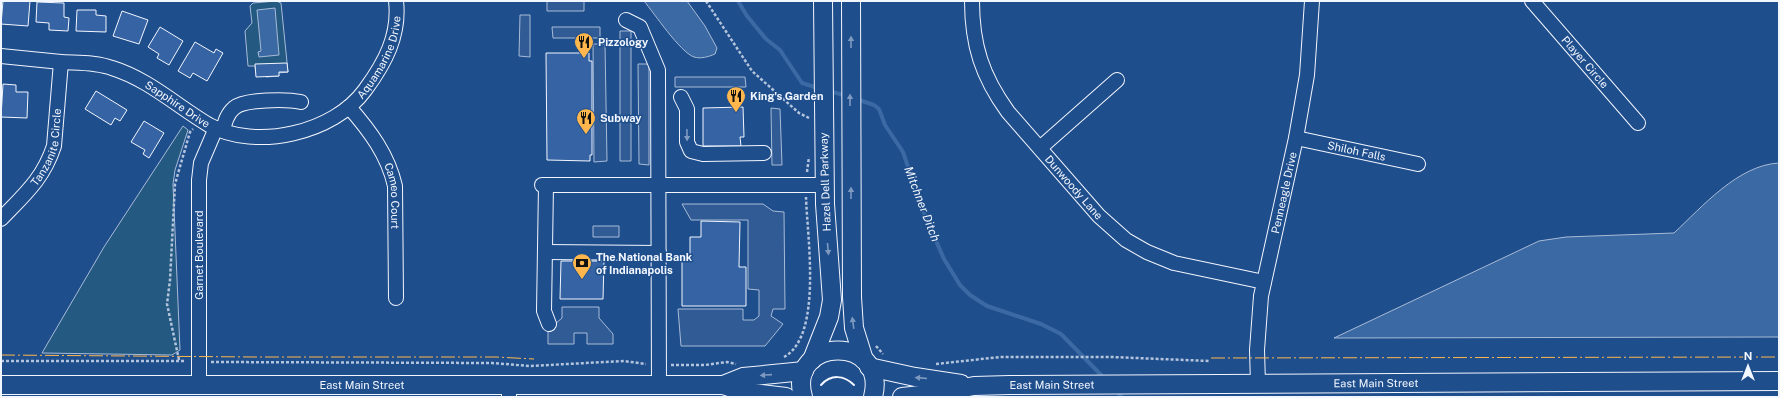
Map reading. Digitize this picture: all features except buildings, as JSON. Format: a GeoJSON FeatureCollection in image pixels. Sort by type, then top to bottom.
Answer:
{"type":"FeatureCollection","features":[{"type":"Feature","properties":{"kind":"main road","name":"Hazel Dell Parkway"},"geometry":{"type":"LineString","coordinates":[[803,397],[801,383],[829,317],[832,300],[824,185],[817,115],[823,72],[823,1]]}},
{"type":"Feature","properties":{"kind":"main road"},"geometry":{"type":"LineString","coordinates":[[851,1],[850,120],[853,318],[867,364],[875,383],[873,397]]}},
{"type":"Feature","properties":{"kind":"main road","name":"East Main Street"},"geometry":{"type":"LineString","coordinates":[[723,384],[743,376],[808,365],[822,353],[841,350],[854,353],[867,364],[915,377],[974,386]]}},
{"type":"Feature","properties":{"kind":"main road","name":"East Main Street"},"geometry":{"type":"LineString","coordinates":[[902,397],[931,394],[974,386],[1088,384],[1779,381]]}},
{"type":"Feature","properties":{"kind":"main road","name":"East Main Street"},"geometry":{"type":"LineString","coordinates":[[1,385],[199,385],[509,391],[659,384],[723,384],[744,392],[786,397]]}},
{"type":"Feature","properties":{"kind":"street","name":"Aquamarine Drive"},"geometry":{"type":"LineString","coordinates":[[349,107],[362,94],[381,69],[389,53],[395,24],[396,1]]}},
{"type":"Feature","properties":{"kind":"street","name":"Dunwoody Lane"},"geometry":{"type":"LineString","coordinates":[[972,1],[975,42],[985,73],[994,92],[1008,112],[1113,231],[1137,247],[1174,263],[1264,282]]}},
{"type":"Feature","properties":{"kind":"street","name":"Penneagle Drive"},"geometry":{"type":"LineString","coordinates":[[1258,384],[1258,342],[1264,282],[1296,138],[1309,62],[1312,1]]}},
{"type":"Feature","properties":{"kind":"street","name":"Player Circle"},"geometry":{"type":"LineString","coordinates":[[1532,1],[1638,124]]}},
{"type":"Feature","properties":{"kind":"street"},"geometry":{"type":"LineString","coordinates":[[626,20],[640,27],[658,70],[659,384]]}},
{"type":"Feature","properties":{"kind":"street","name":"Sapphire Drive"},"geometry":{"type":"LineString","coordinates":[[1,56],[95,64],[125,73],[202,120],[220,129],[245,136],[304,132],[330,122],[349,107]]}},
{"type":"Feature","properties":{"kind":"street","name":"Tanzanite Circle"},"geometry":{"type":"LineString","coordinates":[[1,219],[37,181],[50,158],[54,146],[62,62]]}},
{"type":"Feature","properties":{"kind":"street"},"geometry":{"type":"LineString","coordinates":[[1040,148],[1118,80]]}},
{"type":"Feature","properties":{"kind":"street"},"geometry":{"type":"LineString","coordinates":[[681,97],[687,109],[688,142],[691,151],[703,154],[764,153]]}},
{"type":"Feature","properties":{"kind":"street","name":"Garnet Boulevard"},"geometry":{"type":"LineString","coordinates":[[199,385],[199,180],[202,163],[229,113],[234,108],[243,104],[287,100],[301,102]]}},
{"type":"Feature","properties":{"kind":"street","name":"Cameo Court"},"geometry":{"type":"LineString","coordinates":[[349,107],[376,142],[392,172],[395,186],[396,298]]}},
{"type":"Feature","properties":{"kind":"street","name":"Shiloh Falls"},"geometry":{"type":"LineString","coordinates":[[1296,138],[1418,164]]}},
{"type":"Feature","properties":{"kind":"street"},"geometry":{"type":"LineString","coordinates":[[549,324],[544,311],[544,185],[824,185]]}},
{"type":"Feature","properties":{"kind":"street"},"geometry":{"type":"LineString","coordinates":[[545,252],[659,254]]}},
{"type":"Feature","properties":{"kind":"path"},"geometry":{"type":"LineString","coordinates":[[706,1],[752,71],[799,113],[817,115]]}},
{"type":"Feature","properties":{"kind":"path"},"geometry":{"type":"LineString","coordinates":[[179,360],[166,304],[170,280],[175,184],[190,132],[202,120]]}},
{"type":"Feature","properties":{"kind":"path"},"geometry":{"type":"LineString","coordinates":[[780,358],[790,353],[802,339],[809,313],[809,236],[807,203]]}},
{"type":"Feature","properties":{"kind":"path"},"geometry":{"type":"LineString","coordinates":[[875,344],[888,358]]}},
{"type":"Feature","properties":{"kind":"path"},"geometry":{"type":"LineString","coordinates":[[932,364],[982,357],[1112,357],[1209,361]]}},
{"type":"Feature","properties":{"kind":"path"},"geometry":{"type":"LineString","coordinates":[[1,361],[179,360],[199,362],[484,363],[530,366],[632,361],[659,364],[705,365],[727,362],[742,364]]}},
{"type":"Feature","properties":{"kind":"shaded area"},"geometry":{"type":"Polygon","coordinates":[[[276,1],[281,3],[288,72],[278,73],[279,76],[266,77],[265,74],[256,74],[255,66],[248,66],[245,31],[252,23],[250,6],[253,3],[276,1]]]}},
{"type":"Feature","properties":{"kind":"shaded area"},"geometry":{"type":"Polygon","coordinates":[[[547,1],[584,1],[584,11],[547,11],[547,1]]]}},
{"type":"Feature","properties":{"kind":"shaded area"},"geometry":{"type":"Polygon","coordinates":[[[644,1],[687,1],[705,26],[717,48],[715,54],[699,58],[688,54],[668,32],[644,1]]]}},
{"type":"Feature","properties":{"kind":"shaded area"},"geometry":{"type":"Polygon","coordinates":[[[275,8],[279,55],[259,57],[258,52],[261,51],[257,10],[275,8]]]}},
{"type":"Feature","properties":{"kind":"shaded area"},"geometry":{"type":"Polygon","coordinates":[[[520,15],[530,15],[530,57],[519,56],[520,15]]]}},
{"type":"Feature","properties":{"kind":"shaded area"},"geometry":{"type":"Polygon","coordinates":[[[552,27],[600,27],[600,38],[553,38],[552,27]]]}},
{"type":"Feature","properties":{"kind":"shaded area"},"geometry":{"type":"Polygon","coordinates":[[[620,31],[631,31],[631,161],[620,161],[620,31]]]}},
{"type":"Feature","properties":{"kind":"shaded area"},"geometry":{"type":"Polygon","coordinates":[[[593,44],[605,44],[607,161],[594,162],[593,44]]]}},
{"type":"Feature","properties":{"kind":"shaded area"},"geometry":{"type":"Polygon","coordinates":[[[638,64],[649,64],[649,165],[639,164],[638,64]]]}},
{"type":"Feature","properties":{"kind":"shaded area"},"geometry":{"type":"Polygon","coordinates":[[[675,77],[745,77],[746,87],[675,87],[675,77]]]}},
{"type":"Feature","properties":{"kind":"shaded area"},"geometry":{"type":"Polygon","coordinates":[[[771,108],[780,109],[782,165],[772,165],[771,108]]]}},
{"type":"Feature","properties":{"kind":"shaded area"},"geometry":{"type":"Polygon","coordinates":[[[183,126],[188,130],[175,170],[173,184],[180,350],[172,355],[42,353],[104,247],[183,126]]]}},
{"type":"Feature","properties":{"kind":"shaded area"},"geometry":{"type":"Polygon","coordinates":[[[1779,163],[1779,337],[1334,338],[1539,241],[1566,237],[1674,233],[1709,200],[1735,179],[1749,171],[1779,163]]]}},
{"type":"Feature","properties":{"kind":"shaded area"},"geometry":{"type":"Polygon","coordinates":[[[682,204],[763,204],[773,211],[784,212],[785,309],[773,309],[771,316],[783,324],[765,346],[681,346],[678,309],[743,309],[743,320],[754,320],[759,316],[759,290],[748,289],[748,220],[691,220],[682,204]]]}},
{"type":"Feature","properties":{"kind":"shaded area"},"geometry":{"type":"Polygon","coordinates":[[[593,226],[619,226],[619,237],[593,237],[593,226]]]}},
{"type":"Feature","properties":{"kind":"shaded area"},"geometry":{"type":"Polygon","coordinates":[[[562,307],[599,307],[599,318],[613,334],[613,344],[587,344],[587,333],[574,333],[574,344],[548,344],[548,330],[562,318],[562,307]]]}},
{"type":"Feature","properties":{"kind":"waterway","name":"Mitchner Ditch"},"geometry":{"type":"LineString","coordinates":[[738,1],[747,16],[766,39],[780,50],[802,83],[818,88]]}},
{"type":"Feature","properties":{"kind":"waterway","name":"Mitchner Ditch"},"geometry":{"type":"LineString","coordinates":[[829,91],[847,96]]}},
{"type":"Feature","properties":{"kind":"waterway","name":"Mitchner Ditch"},"geometry":{"type":"LineString","coordinates":[[856,99],[874,105],[879,109],[885,125],[903,152],[923,211],[944,259],[960,285],[970,295],[987,306],[1041,324],[1061,334],[1105,379]]}},
{"type":"Feature","properties":{"kind":"waterway","name":"Mitchner Ditch"},"geometry":{"type":"LineString","coordinates":[[1115,390],[1122,397]]}},
{"type":"Feature","properties":{"kind":"wall"},"geometry":{"type":"LineString","coordinates":[[821,385],[829,379],[838,377],[846,379],[854,385]]}},
{"type":"Feature","properties":{"kind":"power"},"geometry":{"type":"LineString","coordinates":[[1,355],[496,357],[534,359]]}},
{"type":"Feature","properties":{"kind":"power"},"geometry":{"type":"LineString","coordinates":[[1211,358],[1779,357]]}},
{"type":"Feature","properties":{"kind":"place","name":"Pizzology"},"geometry":{"type":"Point","coordinates":[584,59]}},
{"type":"Feature","properties":{"kind":"place","name":"King's Garden"},"geometry":{"type":"Point","coordinates":[736,113]}},
{"type":"Feature","properties":{"kind":"place","name":"Subway"},"geometry":{"type":"Point","coordinates":[586,135]}},
{"type":"Feature","properties":{"kind":"place","name":"The National Bank of Indianapolis"},"geometry":{"type":"Point","coordinates":[582,280]}}]}
